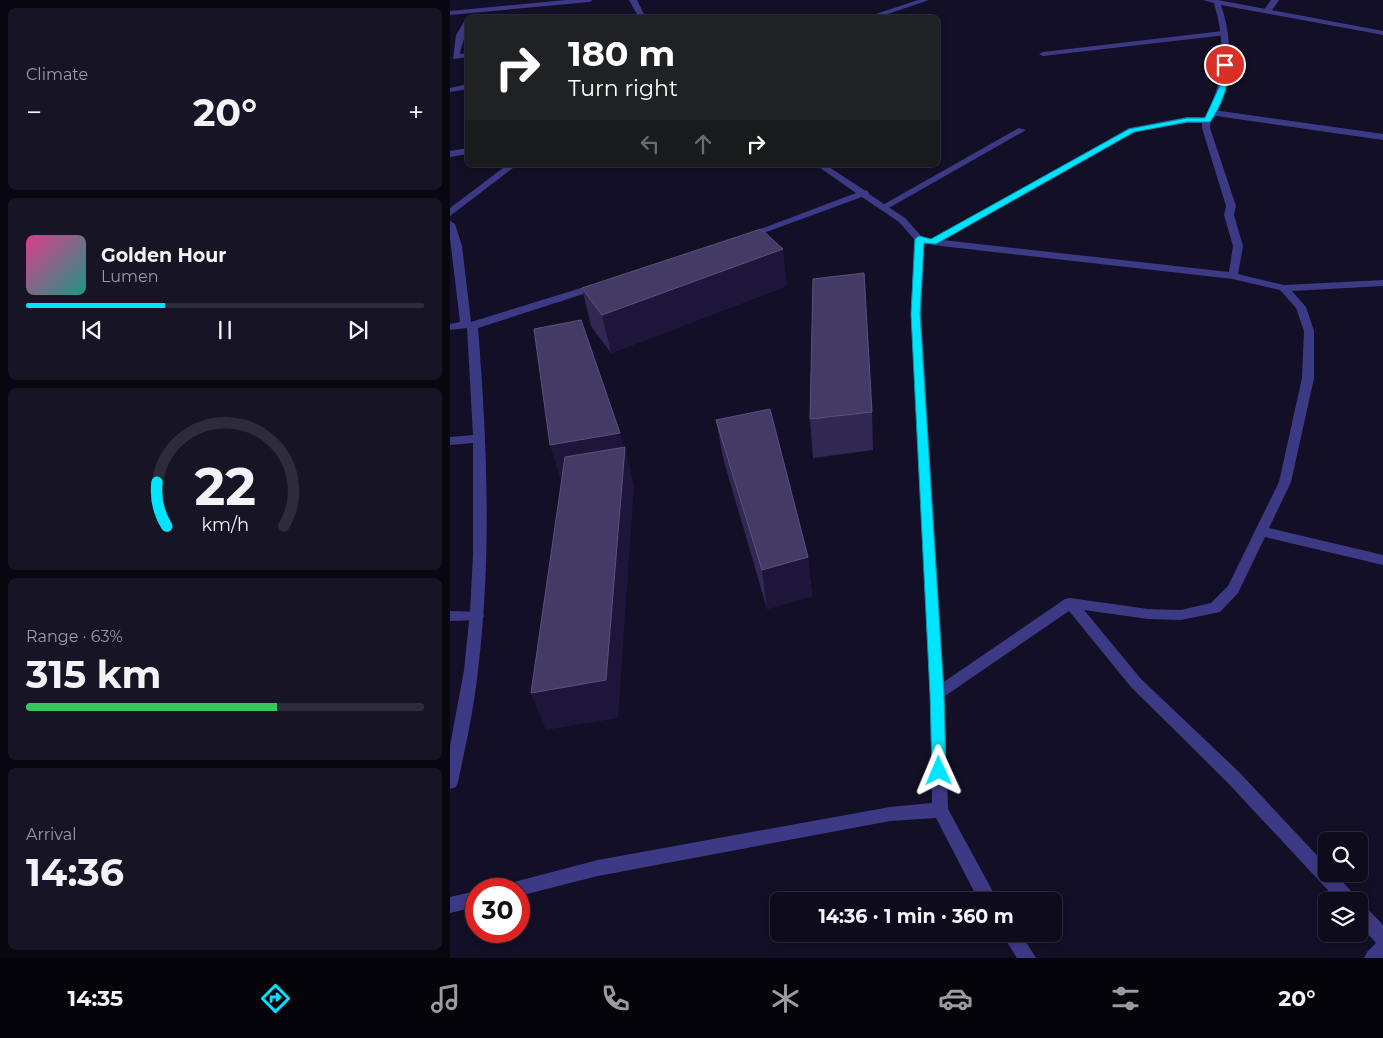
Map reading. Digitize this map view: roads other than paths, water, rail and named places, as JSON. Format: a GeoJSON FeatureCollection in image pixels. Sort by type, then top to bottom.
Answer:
{"type":"FeatureCollection","features":[{"type":"Feature","properties":{"kind":"street"},"geometry":{"type":"LineString","coordinates":[[450,12],[471,14],[588,0]]}},
{"type":"Feature","properties":{"kind":"street"},"geometry":{"type":"LineString","coordinates":[[633,0],[641,15]]}},
{"type":"Feature","properties":{"kind":"street"},"geometry":{"type":"LineString","coordinates":[[876,15],[925,0]]}},
{"type":"Feature","properties":{"kind":"street"},"geometry":{"type":"LineString","coordinates":[[1207,0],[1383,33]]}},
{"type":"Feature","properties":{"kind":"street"},"geometry":{"type":"LineString","coordinates":[[1267,11],[1275,0]]}},
{"type":"Feature","properties":{"kind":"street"},"geometry":{"type":"LineString","coordinates":[[1217,2],[1222,16],[1225,81],[1206,128],[1231,206],[1229,215],[1238,246],[1233,276]]}},
{"type":"Feature","properties":{"kind":"street"},"geometry":{"type":"LineString","coordinates":[[465,27],[460,35],[456,57],[465,56]]}},
{"type":"Feature","properties":{"kind":"street"},"geometry":{"type":"LineString","coordinates":[[1043,54],[1223,33]]}},
{"type":"Feature","properties":{"kind":"street"},"geometry":{"type":"LineString","coordinates":[[450,90],[465,87]]}},
{"type":"Feature","properties":{"kind":"street"},"geometry":{"type":"LineString","coordinates":[[926,240],[1132,130],[1210,117],[1383,137]]}},
{"type":"Feature","properties":{"kind":"street"},"geometry":{"type":"LineString","coordinates":[[884,207],[1022,130]]}},
{"type":"Feature","properties":{"kind":"street"},"geometry":{"type":"LineString","coordinates":[[450,154],[465,152]]}},
{"type":"Feature","properties":{"kind":"street"},"geometry":{"type":"LineString","coordinates":[[450,214],[510,167]]}},
{"type":"Feature","properties":{"kind":"street"},"geometry":{"type":"LineString","coordinates":[[823,167],[865,193],[926,240],[1233,276],[1284,288],[1383,283]]}},
{"type":"Feature","properties":{"kind":"street"},"geometry":{"type":"LineString","coordinates":[[736,240],[865,193]]}},
{"type":"Feature","properties":{"kind":"street"},"geometry":{"type":"LineString","coordinates":[[450,224],[455,238],[462,308],[469,325],[477,381],[480,530],[477,616],[450,782]]}},
{"type":"Feature","properties":{"kind":"street"},"geometry":{"type":"LineString","coordinates":[[926,240],[916,314],[937,694],[940,810],[983,892]]}},
{"type":"Feature","properties":{"kind":"street"},"geometry":{"type":"LineString","coordinates":[[450,327],[469,325],[610,282]]}},
{"type":"Feature","properties":{"kind":"street"},"geometry":{"type":"LineString","coordinates":[[937,694],[1070,603],[1172,615],[1215,608],[1233,589],[1285,482],[1308,378],[1309,331],[1301,307],[1284,288]]}},
{"type":"Feature","properties":{"kind":"street"},"geometry":{"type":"LineString","coordinates":[[450,441],[478,440]]}},
{"type":"Feature","properties":{"kind":"street"},"geometry":{"type":"LineString","coordinates":[[1261,531],[1383,560]]}},
{"type":"Feature","properties":{"kind":"street"},"geometry":{"type":"LineString","coordinates":[[1070,603],[1136,683],[1233,777],[1341,892]]}},
{"type":"Feature","properties":{"kind":"street"},"geometry":{"type":"LineString","coordinates":[[450,616],[477,616]]}},
{"type":"Feature","properties":{"kind":"street"},"geometry":{"type":"LineString","coordinates":[[530,885],[598,868],[890,814],[940,810]]}},
{"type":"Feature","properties":{"kind":"street"},"geometry":{"type":"LineString","coordinates":[[450,905],[465,902]]}},
{"type":"Feature","properties":{"kind":"street"},"geometry":{"type":"LineString","coordinates":[[1368,922],[1383,938]]}},
{"type":"Feature","properties":{"kind":"street"},"geometry":{"type":"LineString","coordinates":[[1017,942],[1028,958]]}},
{"type":"Feature","properties":{"kind":"street"},"geometry":{"type":"LineString","coordinates":[[1372,958],[1383,949]]}}]}
